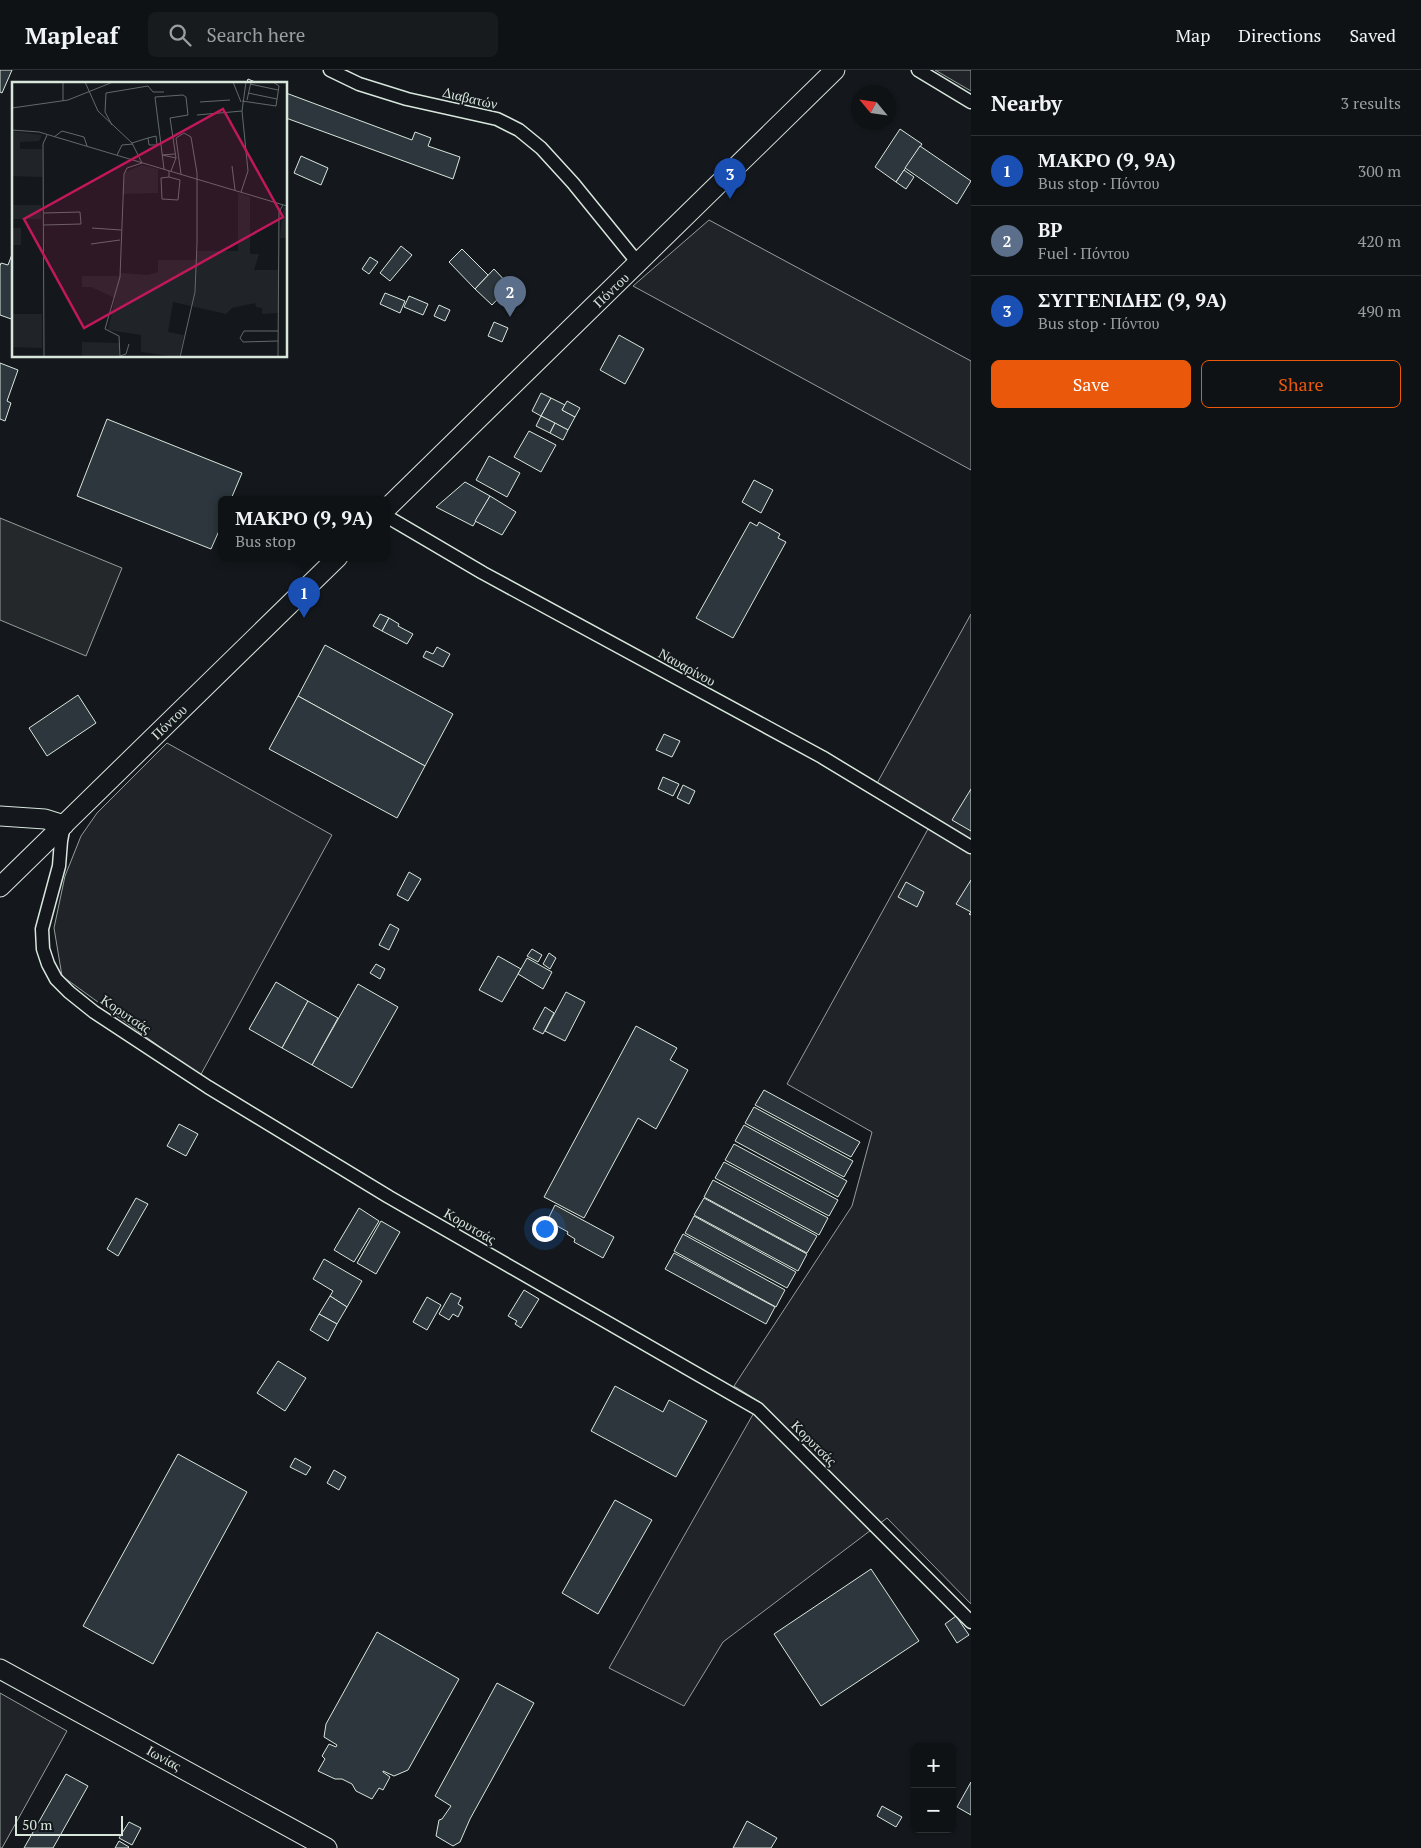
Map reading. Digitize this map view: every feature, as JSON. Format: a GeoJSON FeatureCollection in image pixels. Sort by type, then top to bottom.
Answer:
{"type":"FeatureCollection","features":[{"type":"Feature","properties":{"kind":"street","name":"Διαβατών"},"geometry":{"type":"LineString","coordinates":[[330,70],[359,84],[407,99],[497,119],[519,130],[541,148],[573,183],[638,263]]}},
{"type":"Feature","properties":{"kind":"street","name":"Πόντου"},"geometry":{"type":"LineString","coordinates":[[390,505],[835,70]]}},
{"type":"Feature","properties":{"kind":"street"},"geometry":{"type":"LineString","coordinates":[[918,70],[971,102]]}},
{"type":"Feature","properties":{"kind":"street","name":"Ναυαρίνου"},"geometry":{"type":"LineString","coordinates":[[390,518],[483,573],[822,758],[971,847]]}},
{"type":"Feature","properties":{"kind":"street","name":"Πόντου"},"geometry":{"type":"LineString","coordinates":[[0,888],[334,561]]}},
{"type":"Feature","properties":{"kind":"street"},"geometry":{"type":"LineString","coordinates":[[0,816],[45,819],[64,825]]}},
{"type":"Feature","properties":{"kind":"street","name":"Κορυτσάς"},"geometry":{"type":"LineString","coordinates":[[64,825],[59,866],[42,929],[43,949],[48,964],[56,979],[69,992],[94,1012],[208,1087],[332,1162],[758,1409],[971,1622]]}},
{"type":"Feature","properties":{"kind":"street","name":"Ιωνίας"},"geometry":{"type":"LineString","coordinates":[[0,1669],[327,1848]]}},
{"type":"Feature","properties":{"kind":"shaded area"},"geometry":{"type":"Polygon","coordinates":[[[935,70],[971,70],[971,91],[935,70]]]}},
{"type":"Feature","properties":{"kind":"shaded area"},"geometry":{"type":"Polygon","coordinates":[[[709,220],[971,361],[971,470],[633,286],[709,220]]]}},
{"type":"Feature","properties":{"kind":"shaded area"},"geometry":{"type":"Polygon","coordinates":[[[0,518],[122,568],[86,656],[0,620],[0,518]]]}},
{"type":"Feature","properties":{"kind":"shaded area"},"geometry":{"type":"Polygon","coordinates":[[[971,614],[971,1604],[887,1518],[723,1642],[684,1706],[609,1668],[760,1402],[734,1386],[852,1206],[872,1132],[787,1084],[933,820],[876,785],[971,614]]]}},
{"type":"Feature","properties":{"kind":"shaded area"},"geometry":{"type":"Polygon","coordinates":[[[167,743],[332,835],[200,1076],[62,976],[54,928],[65,876],[81,836],[97,813],[167,743]]]}},
{"type":"Feature","properties":{"kind":"shaded area"},"geometry":{"type":"Polygon","coordinates":[[[0,1693],[67,1731],[2,1848],[0,1848],[0,1693]]]}},
{"type":"Feature","properties":{"kind":"building"},"geometry":{"type":"Polygon","coordinates":[[[0,70],[12,70],[2,93],[0,92],[0,70]]]}},
{"type":"Feature","properties":{"kind":"building"},"geometry":{"type":"Polygon","coordinates":[[[288,94],[412,140],[415,132],[431,138],[428,146],[460,157],[453,179],[288,119],[288,94]]]}},
{"type":"Feature","properties":{"kind":"building"},"geometry":{"type":"Polygon","coordinates":[[[900,129],[922,144],[896,182],[875,167],[900,129]]]}},
{"type":"Feature","properties":{"kind":"building"},"geometry":{"type":"Polygon","coordinates":[[[920,146],[971,181],[957,204],[905,168],[920,146]]]}},
{"type":"Feature","properties":{"kind":"building"},"geometry":{"type":"Polygon","coordinates":[[[301,156],[328,168],[321,185],[294,173],[301,156]]]}},
{"type":"Feature","properties":{"kind":"building"},"geometry":{"type":"Polygon","coordinates":[[[904,170],[914,177],[906,189],[896,182],[904,170]]]}},
{"type":"Feature","properties":{"kind":"building"},"geometry":{"type":"Polygon","coordinates":[[[401,246],[412,255],[390,281],[380,273],[401,246]]]}},
{"type":"Feature","properties":{"kind":"building"},"geometry":{"type":"Polygon","coordinates":[[[462,249],[488,275],[475,289],[449,262],[462,249]]]}},
{"type":"Feature","properties":{"kind":"building"},"geometry":{"type":"Polygon","coordinates":[[[12,254],[12,319],[0,315],[0,266],[1,263],[8,265],[12,254]]]}},
{"type":"Feature","properties":{"kind":"building"},"geometry":{"type":"Polygon","coordinates":[[[370,257],[378,262],[369,274],[362,269],[370,257]]]}},
{"type":"Feature","properties":{"kind":"building"},"geometry":{"type":"Polygon","coordinates":[[[494,269],[510,286],[492,305],[475,289],[494,269]]]}},
{"type":"Feature","properties":{"kind":"building"},"geometry":{"type":"Polygon","coordinates":[[[385,293],[405,301],[400,313],[380,304],[385,293]]]}},
{"type":"Feature","properties":{"kind":"building"},"geometry":{"type":"Polygon","coordinates":[[[409,296],[428,304],[423,315],[404,307],[409,296]]]}},
{"type":"Feature","properties":{"kind":"building"},"geometry":{"type":"Polygon","coordinates":[[[439,305],[450,310],[445,321],[434,316],[439,305]]]}},
{"type":"Feature","properties":{"kind":"building"},"geometry":{"type":"Polygon","coordinates":[[[494,322],[508,328],[502,342],[488,336],[494,322]]]}},
{"type":"Feature","properties":{"kind":"building"},"geometry":{"type":"Polygon","coordinates":[[[619,335],[644,349],[625,384],[600,370],[619,335]]]}},
{"type":"Feature","properties":{"kind":"building"},"geometry":{"type":"Polygon","coordinates":[[[0,363],[18,370],[7,401],[11,403],[5,421],[0,419],[0,363]]]}},
{"type":"Feature","properties":{"kind":"building"},"geometry":{"type":"Polygon","coordinates":[[[541,393],[551,398],[541,416],[532,411],[541,393]]]}},
{"type":"Feature","properties":{"kind":"building"},"geometry":{"type":"Polygon","coordinates":[[[551,398],[565,405],[562,410],[575,417],[568,430],[541,416],[551,398]]]}},
{"type":"Feature","properties":{"kind":"building"},"geometry":{"type":"Polygon","coordinates":[[[567,401],[580,408],[575,417],[562,410],[567,401]]]}},
{"type":"Feature","properties":{"kind":"building"},"geometry":{"type":"Polygon","coordinates":[[[541,416],[555,423],[550,433],[536,426],[541,416]]]}},
{"type":"Feature","properties":{"kind":"building"},"geometry":{"type":"Polygon","coordinates":[[[107,419],[242,473],[232,496],[218,496],[218,533],[211,549],[77,496],[107,419]]]}},
{"type":"Feature","properties":{"kind":"building"},"geometry":{"type":"Polygon","coordinates":[[[555,423],[568,430],[563,440],[550,433],[555,423]]]}},
{"type":"Feature","properties":{"kind":"building"},"geometry":{"type":"Polygon","coordinates":[[[529,431],[556,445],[541,472],[514,457],[529,431]]]}},
{"type":"Feature","properties":{"kind":"building"},"geometry":{"type":"Polygon","coordinates":[[[489,456],[520,473],[507,497],[476,480],[489,456]]]}},
{"type":"Feature","properties":{"kind":"building"},"geometry":{"type":"Polygon","coordinates":[[[754,480],[773,490],[761,513],[742,502],[754,480]]]}},
{"type":"Feature","properties":{"kind":"building"},"geometry":{"type":"Polygon","coordinates":[[[465,482],[490,496],[473,526],[436,507],[465,482]]]}},
{"type":"Feature","properties":{"kind":"building"},"geometry":{"type":"Polygon","coordinates":[[[490,496],[516,512],[502,535],[475,521],[490,496]]]}},
{"type":"Feature","properties":{"kind":"building"},"geometry":{"type":"Polygon","coordinates":[[[750,522],[757,526],[759,522],[780,534],[778,538],[786,542],[733,638],[696,618],[750,522]]]}},
{"type":"Feature","properties":{"kind":"building"},"geometry":{"type":"Polygon","coordinates":[[[380,614],[389,618],[382,631],[373,626],[380,614]]]}},
{"type":"Feature","properties":{"kind":"building"},"geometry":{"type":"Polygon","coordinates":[[[389,618],[399,624],[398,626],[413,634],[407,644],[382,631],[389,618]]]}},
{"type":"Feature","properties":{"kind":"building"},"geometry":{"type":"Polygon","coordinates":[[[325,645],[453,714],[425,766],[298,696],[325,645]]]}},
{"type":"Feature","properties":{"kind":"building"},"geometry":{"type":"Polygon","coordinates":[[[437,647],[450,654],[443,667],[423,657],[426,651],[433,654],[437,647]]]}},
{"type":"Feature","properties":{"kind":"building"},"geometry":{"type":"Polygon","coordinates":[[[78,695],[96,723],[47,756],[29,728],[78,695]]]}},
{"type":"Feature","properties":{"kind":"building"},"geometry":{"type":"Polygon","coordinates":[[[298,696],[425,766],[397,818],[269,749],[298,696]]]}},
{"type":"Feature","properties":{"kind":"building"},"geometry":{"type":"Polygon","coordinates":[[[664,734],[680,741],[672,757],[656,750],[664,734]]]}},
{"type":"Feature","properties":{"kind":"building"},"geometry":{"type":"Polygon","coordinates":[[[663,777],[679,784],[673,796],[658,789],[663,777]]]}},
{"type":"Feature","properties":{"kind":"building"},"geometry":{"type":"Polygon","coordinates":[[[683,785],[695,791],[689,804],[677,798],[683,785]]]}},
{"type":"Feature","properties":{"kind":"building"},"geometry":{"type":"Polygon","coordinates":[[[971,789],[971,831],[952,820],[971,789]]]}},
{"type":"Feature","properties":{"kind":"building"},"geometry":{"type":"Polygon","coordinates":[[[409,872],[421,879],[408,901],[397,895],[409,872]]]}},
{"type":"Feature","properties":{"kind":"building"},"geometry":{"type":"Polygon","coordinates":[[[971,880],[971,912],[956,904],[971,880]]]}},
{"type":"Feature","properties":{"kind":"building"},"geometry":{"type":"Polygon","coordinates":[[[906,882],[924,892],[917,907],[898,897],[906,882]]]}},
{"type":"Feature","properties":{"kind":"building"},"geometry":{"type":"Polygon","coordinates":[[[390,924],[399,929],[389,950],[379,945],[390,924]]]}},
{"type":"Feature","properties":{"kind":"building"},"geometry":{"type":"Polygon","coordinates":[[[532,949],[542,955],[538,962],[527,956],[532,949]]]}},
{"type":"Feature","properties":{"kind":"building"},"geometry":{"type":"Polygon","coordinates":[[[549,953],[556,958],[550,969],[543,964],[549,953]]]}},
{"type":"Feature","properties":{"kind":"building"},"geometry":{"type":"Polygon","coordinates":[[[498,956],[521,969],[502,1002],[479,990],[498,956]]]}},
{"type":"Feature","properties":{"kind":"building"},"geometry":{"type":"Polygon","coordinates":[[[527,958],[552,972],[543,989],[518,974],[527,958]]]}},
{"type":"Feature","properties":{"kind":"building"},"geometry":{"type":"Polygon","coordinates":[[[376,964],[385,969],[380,979],[370,973],[376,964]]]}},
{"type":"Feature","properties":{"kind":"building"},"geometry":{"type":"Polygon","coordinates":[[[276,982],[308,1001],[282,1048],[249,1029],[276,982]]]}},
{"type":"Feature","properties":{"kind":"building"},"geometry":{"type":"Polygon","coordinates":[[[358,984],[398,1007],[352,1088],[312,1065],[358,984]]]}},
{"type":"Feature","properties":{"kind":"building"},"geometry":{"type":"Polygon","coordinates":[[[566,992],[585,1002],[565,1041],[545,1031],[566,992]]]}},
{"type":"Feature","properties":{"kind":"building"},"geometry":{"type":"Polygon","coordinates":[[[308,1001],[338,1018],[312,1065],[282,1048],[308,1001]]]}},
{"type":"Feature","properties":{"kind":"building"},"geometry":{"type":"Polygon","coordinates":[[[545,1007],[554,1013],[543,1034],[533,1029],[545,1007]]]}},
{"type":"Feature","properties":{"kind":"building"},"geometry":{"type":"Polygon","coordinates":[[[636,1026],[677,1048],[670,1060],[688,1070],[656,1129],[638,1118],[584,1218],[544,1197],[636,1026]]]}},
{"type":"Feature","properties":{"kind":"building"},"geometry":{"type":"Polygon","coordinates":[[[764,1090],[860,1142],[851,1157],[755,1105],[764,1090]]]}},
{"type":"Feature","properties":{"kind":"building"},"geometry":{"type":"Polygon","coordinates":[[[754,1107],[853,1161],[844,1177],[745,1123],[754,1107]]]}},
{"type":"Feature","properties":{"kind":"building"},"geometry":{"type":"Polygon","coordinates":[[[179,1124],[198,1134],[186,1156],[167,1146],[179,1124]]]}},
{"type":"Feature","properties":{"kind":"building"},"geometry":{"type":"Polygon","coordinates":[[[744,1125],[847,1181],[838,1197],[735,1141],[744,1125]]]}},
{"type":"Feature","properties":{"kind":"building"},"geometry":{"type":"Polygon","coordinates":[[[734,1144],[838,1200],[829,1216],[725,1160],[734,1144]]]}},
{"type":"Feature","properties":{"kind":"building"},"geometry":{"type":"Polygon","coordinates":[[[724,1162],[828,1218],[819,1235],[715,1178],[724,1162]]]}},
{"type":"Feature","properties":{"kind":"building"},"geometry":{"type":"Polygon","coordinates":[[[713,1180],[817,1236],[807,1253],[704,1197],[713,1180]]]}},
{"type":"Feature","properties":{"kind":"building"},"geometry":{"type":"Polygon","coordinates":[[[136,1198],[148,1204],[118,1256],[107,1249],[136,1198]]]}},
{"type":"Feature","properties":{"kind":"building"},"geometry":{"type":"Polygon","coordinates":[[[704,1198],[807,1254],[798,1271],[694,1215],[704,1198]]]}},
{"type":"Feature","properties":{"kind":"building"},"geometry":{"type":"Polygon","coordinates":[[[555,1205],[614,1237],[603,1258],[574,1242],[575,1239],[567,1234],[568,1232],[550,1222],[551,1220],[548,1219],[555,1205]]]}},
{"type":"Feature","properties":{"kind":"building"},"geometry":{"type":"Polygon","coordinates":[[[359,1208],[379,1221],[354,1262],[334,1250],[359,1208]]]}},
{"type":"Feature","properties":{"kind":"building"},"geometry":{"type":"Polygon","coordinates":[[[694,1216],[796,1272],[787,1288],[685,1233],[694,1216]]]}},
{"type":"Feature","properties":{"kind":"building"},"geometry":{"type":"Polygon","coordinates":[[[381,1221],[400,1232],[376,1274],[357,1263],[381,1221]]]}},
{"type":"Feature","properties":{"kind":"building"},"geometry":{"type":"Polygon","coordinates":[[[683,1234],[785,1290],[776,1307],[674,1251],[683,1234]]]}},
{"type":"Feature","properties":{"kind":"building"},"geometry":{"type":"Polygon","coordinates":[[[674,1253],[775,1307],[766,1324],[665,1269],[674,1253]]]}},
{"type":"Feature","properties":{"kind":"building"},"geometry":{"type":"Polygon","coordinates":[[[324,1259],[362,1281],[347,1307],[330,1296],[333,1291],[313,1279],[324,1259]]]}},
{"type":"Feature","properties":{"kind":"building"},"geometry":{"type":"Polygon","coordinates":[[[524,1290],[539,1299],[521,1328],[515,1324],[517,1321],[508,1316],[524,1290]]]}},
{"type":"Feature","properties":{"kind":"building"},"geometry":{"type":"Polygon","coordinates":[[[451,1293],[461,1298],[458,1304],[463,1307],[458,1317],[453,1314],[449,1320],[439,1314],[451,1293]]]}},
{"type":"Feature","properties":{"kind":"building"},"geometry":{"type":"Polygon","coordinates":[[[330,1296],[347,1307],[337,1324],[319,1314],[330,1296]]]}},
{"type":"Feature","properties":{"kind":"building"},"geometry":{"type":"Polygon","coordinates":[[[427,1297],[441,1305],[427,1330],[413,1322],[427,1297]]]}},
{"type":"Feature","properties":{"kind":"building"},"geometry":{"type":"Polygon","coordinates":[[[319,1314],[337,1324],[328,1341],[310,1330],[319,1314]]]}},
{"type":"Feature","properties":{"kind":"building"},"geometry":{"type":"Polygon","coordinates":[[[278,1361],[306,1378],[285,1411],[257,1393],[278,1361]]]}},
{"type":"Feature","properties":{"kind":"building"},"geometry":{"type":"Polygon","coordinates":[[[615,1386],[663,1412],[669,1400],[707,1421],[676,1477],[591,1431],[615,1386]]]}},
{"type":"Feature","properties":{"kind":"building"},"geometry":{"type":"Polygon","coordinates":[[[178,1454],[247,1492],[153,1664],[83,1626],[178,1454]]]}},
{"type":"Feature","properties":{"kind":"building"},"geometry":{"type":"Polygon","coordinates":[[[295,1458],[311,1467],[306,1475],[290,1467],[295,1458]]]}},
{"type":"Feature","properties":{"kind":"building"},"geometry":{"type":"Polygon","coordinates":[[[334,1470],[346,1477],[339,1490],[327,1483],[334,1470]]]}},
{"type":"Feature","properties":{"kind":"building"},"geometry":{"type":"Polygon","coordinates":[[[615,1500],[652,1520],[598,1614],[562,1593],[615,1500]]]}},
{"type":"Feature","properties":{"kind":"building"},"geometry":{"type":"Polygon","coordinates":[[[871,1569],[919,1641],[821,1706],[774,1634],[871,1569]]]}},
{"type":"Feature","properties":{"kind":"building"},"geometry":{"type":"Polygon","coordinates":[[[956,1616],[969,1635],[957,1643],[945,1624],[956,1616]]]}},
{"type":"Feature","properties":{"kind":"building"},"geometry":{"type":"Polygon","coordinates":[[[377,1632],[459,1679],[408,1770],[394,1776],[383,1771],[390,1777],[383,1790],[379,1788],[372,1799],[356,1791],[352,1784],[318,1771],[325,1759],[322,1756],[329,1744],[336,1747],[337,1745],[324,1737],[326,1724],[377,1632]]]}},
{"type":"Feature","properties":{"kind":"building"},"geometry":{"type":"Polygon","coordinates":[[[497,1683],[534,1703],[470,1819],[460,1842],[453,1846],[436,1836],[439,1820],[442,1819],[451,1806],[435,1796],[497,1683]]]}},
{"type":"Feature","properties":{"kind":"building"},"geometry":{"type":"Polygon","coordinates":[[[66,1774],[88,1786],[53,1848],[24,1848],[66,1774]]]}},
{"type":"Feature","properties":{"kind":"building"},"geometry":{"type":"Polygon","coordinates":[[[971,1782],[971,1815],[957,1807],[971,1782]]]}},
{"type":"Feature","properties":{"kind":"building"},"geometry":{"type":"Polygon","coordinates":[[[882,1806],[902,1817],[896,1827],[877,1816],[882,1806]]]}},
{"type":"Feature","properties":{"kind":"building"},"geometry":{"type":"Polygon","coordinates":[[[747,1821],[777,1838],[771,1848],[733,1848],[747,1821]]]}},
{"type":"Feature","properties":{"kind":"building"},"geometry":{"type":"Polygon","coordinates":[[[129,1822],[141,1828],[132,1845],[119,1838],[129,1822]]]}},
{"type":"Feature","properties":{"kind":"building"},"geometry":{"type":"Polygon","coordinates":[[[119,1841],[129,1847],[115,1848],[119,1841]]]}},
{"type":"Feature","properties":{"kind":"place","name":"ΣΥΓΓΕΝΙΔΗΣ (9, 9Α)"},"geometry":{"type":"Point","coordinates":[730,199]}},
{"type":"Feature","properties":{"kind":"place","name":"BP"},"geometry":{"type":"Point","coordinates":[510,317]}},
{"type":"Feature","properties":{"kind":"place","name":"ΜΑΚΡΟ (9, 9Α)"},"geometry":{"type":"Point","coordinates":[304,618]}}]}
